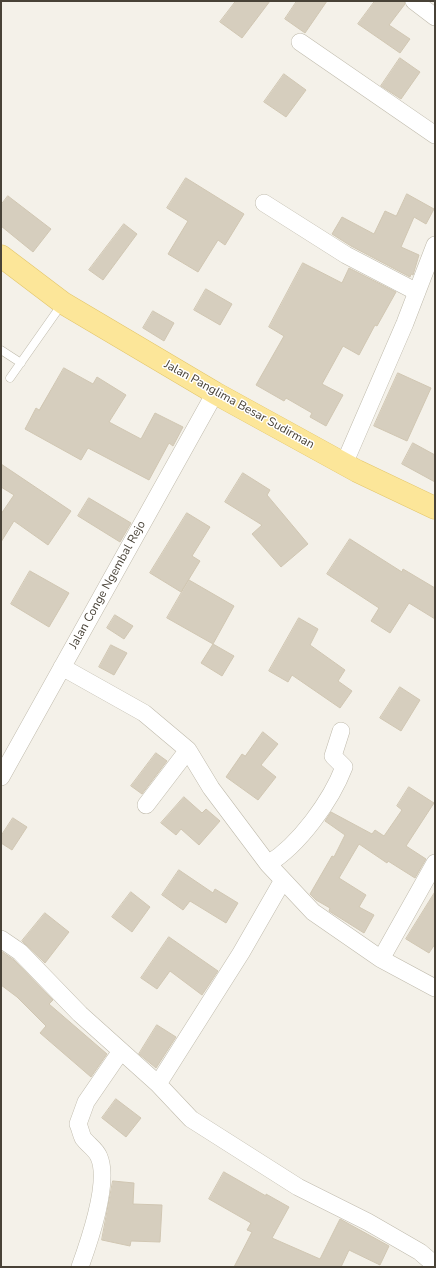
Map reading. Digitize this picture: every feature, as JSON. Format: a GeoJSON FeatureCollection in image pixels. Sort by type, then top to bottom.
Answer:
{"type":"FeatureCollection","features":[{"type":"Feature","properties":{"kind":"main road","name":"Jalan Panglima Besar Sudirman"},"geometry":{"type":"LineString","coordinates":[[1,256],[55,298],[215,393],[344,464],[435,508]]}},
{"type":"Feature","properties":{"kind":"main road","name":"Jalan Panglima Besar Sudirman"},"geometry":{"type":"LineString","coordinates":[[1,275],[55,298]]}},
{"type":"Feature","properties":{"kind":"street"},"geometry":{"type":"LineString","coordinates":[[414,1],[435,17]]}},
{"type":"Feature","properties":{"kind":"street"},"geometry":{"type":"LineString","coordinates":[[300,42],[435,135]]}},
{"type":"Feature","properties":{"kind":"street"},"geometry":{"type":"LineString","coordinates":[[264,203],[346,255],[417,292]]}},
{"type":"Feature","properties":{"kind":"street"},"geometry":{"type":"LineString","coordinates":[[344,464],[435,246]]}},
{"type":"Feature","properties":{"kind":"street","name":"Jalan Conge Ngembal Rejo"},"geometry":{"type":"LineString","coordinates":[[1,777],[215,393]]}},
{"type":"Feature","properties":{"kind":"street"},"geometry":{"type":"LineString","coordinates":[[62,667],[144,713],[188,750],[211,788],[268,864],[313,912],[382,959],[435,988]]}},
{"type":"Feature","properties":{"kind":"street"},"geometry":{"type":"LineString","coordinates":[[268,864],[277,858],[294,842],[332,793],[344,767],[333,756],[341,731]]}},
{"type":"Feature","properties":{"kind":"street"},"geometry":{"type":"LineString","coordinates":[[146,805],[188,750]]}},
{"type":"Feature","properties":{"kind":"street"},"geometry":{"type":"LineString","coordinates":[[382,959],[435,863]]}},
{"type":"Feature","properties":{"kind":"street"},"geometry":{"type":"LineString","coordinates":[[158,1084],[241,953],[283,880]]}},
{"type":"Feature","properties":{"kind":"street"},"geometry":{"type":"LineString","coordinates":[[1,938],[20,952],[80,1014],[158,1084],[191,1119],[298,1187],[368,1222],[420,1252],[435,1265]]}},
{"type":"Feature","properties":{"kind":"street"},"geometry":{"type":"LineString","coordinates":[[80,1267],[93,1231],[99,1205],[101,1163],[99,1155],[83,1138],[78,1124],[86,1102],[121,1051]]}},
{"type":"Feature","properties":{"kind":"lane"},"geometry":{"type":"LineString","coordinates":[[10,378],[21,363],[55,298]]}},
{"type":"Feature","properties":{"kind":"lane"},"geometry":{"type":"LineString","coordinates":[[1,350],[21,363]]}},
{"type":"Feature","properties":{"kind":"building"},"geometry":{"type":"Polygon","coordinates":[[[236,1],[270,1],[242,38],[220,22],[236,1]]]}},
{"type":"Feature","properties":{"kind":"building"},"geometry":{"type":"Polygon","coordinates":[[[297,1],[327,1],[305,33],[285,19],[297,1]]]}},
{"type":"Feature","properties":{"kind":"building"},"geometry":{"type":"Polygon","coordinates":[[[375,1],[404,1],[405,4],[389,25],[410,39],[400,53],[358,24],[375,1]]]}},
{"type":"Feature","properties":{"kind":"building"},"geometry":{"type":"Polygon","coordinates":[[[400,58],[420,72],[401,99],[381,86],[400,58]]]}},
{"type":"Feature","properties":{"kind":"building"},"geometry":{"type":"Polygon","coordinates":[[[284,74],[306,90],[286,117],[264,102],[284,74]]]}},
{"type":"Feature","properties":{"kind":"building"},"geometry":{"type":"Polygon","coordinates":[[[186,178],[244,214],[225,245],[218,240],[198,272],[168,254],[188,221],[167,208],[186,178]]]}},
{"type":"Feature","properties":{"kind":"building"},"geometry":{"type":"Polygon","coordinates":[[[407,194],[434,209],[426,224],[414,217],[401,247],[419,255],[413,275],[411,274],[410,277],[351,246],[332,234],[342,217],[374,234],[385,211],[396,216],[407,194]]]}},
{"type":"Feature","properties":{"kind":"building"},"geometry":{"type":"Polygon","coordinates":[[[8,196],[51,229],[33,252],[1,226],[1,205],[8,196]]]}},
{"type":"Feature","properties":{"kind":"building"},"geometry":{"type":"Polygon","coordinates":[[[124,224],[137,234],[103,280],[89,270],[124,224]]]}},
{"type":"Feature","properties":{"kind":"building"},"geometry":{"type":"Polygon","coordinates":[[[303,263],[342,283],[349,268],[396,292],[377,326],[375,325],[359,355],[343,346],[322,384],[343,395],[326,426],[310,417],[312,413],[286,398],[284,401],[256,385],[284,336],[269,327],[303,263]]]}},
{"type":"Feature","properties":{"kind":"building"},"geometry":{"type":"Polygon","coordinates":[[[206,289],[232,304],[220,325],[194,310],[206,289]]]}},
{"type":"Feature","properties":{"kind":"building"},"geometry":{"type":"Polygon","coordinates":[[[153,311],[174,323],[164,341],[143,328],[153,311]]]}},
{"type":"Feature","properties":{"kind":"building"},"geometry":{"type":"Polygon","coordinates":[[[64,368],[93,384],[97,377],[126,395],[109,422],[141,439],[155,413],[183,427],[173,446],[169,443],[149,480],[88,448],[81,460],[25,429],[36,408],[39,410],[64,368]]]}},
{"type":"Feature","properties":{"kind":"building"},"geometry":{"type":"Polygon","coordinates":[[[398,373],[431,388],[407,441],[374,426],[398,373]]]}},
{"type":"Feature","properties":{"kind":"building"},"geometry":{"type":"Polygon","coordinates":[[[413,443],[435,455],[435,482],[402,464],[413,443]]]}},
{"type":"Feature","properties":{"kind":"building"},"geometry":{"type":"Polygon","coordinates":[[[1,464],[71,511],[48,545],[14,521],[1,542],[1,514],[14,495],[1,487],[1,464]]]}},
{"type":"Feature","properties":{"kind":"building"},"geometry":{"type":"Polygon","coordinates":[[[243,473],[270,490],[267,495],[308,544],[281,567],[252,534],[262,525],[225,502],[243,473]]]}},
{"type":"Feature","properties":{"kind":"building"},"geometry":{"type":"Polygon","coordinates":[[[89,498],[131,523],[120,542],[78,516],[89,498]]]}},
{"type":"Feature","properties":{"kind":"building"},"geometry":{"type":"Polygon","coordinates":[[[187,513],[210,527],[192,556],[200,561],[181,592],[150,573],[187,513]]]}},
{"type":"Feature","properties":{"kind":"building"},"geometry":{"type":"Polygon","coordinates":[[[350,539],[402,572],[403,569],[435,588],[435,619],[409,603],[390,633],[371,621],[379,608],[327,574],[350,539]]]}},
{"type":"Feature","properties":{"kind":"building"},"geometry":{"type":"Polygon","coordinates":[[[30,571],[69,593],[49,627],[11,604],[30,571]]]}},
{"type":"Feature","properties":{"kind":"building"},"geometry":{"type":"Polygon","coordinates":[[[189,580],[234,606],[213,644],[167,618],[189,580]]]}},
{"type":"Feature","properties":{"kind":"building"},"geometry":{"type":"Polygon","coordinates":[[[115,615],[133,626],[124,639],[107,628],[115,615]]]}},
{"type":"Feature","properties":{"kind":"building"},"geometry":{"type":"Polygon","coordinates":[[[299,618],[318,629],[310,645],[345,670],[338,681],[352,691],[340,708],[292,675],[288,682],[269,671],[299,618]]]}},
{"type":"Feature","properties":{"kind":"building"},"geometry":{"type":"Polygon","coordinates":[[[213,644],[234,656],[222,676],[201,663],[213,644]]]}},
{"type":"Feature","properties":{"kind":"building"},"geometry":{"type":"Polygon","coordinates":[[[111,645],[127,653],[114,675],[99,667],[111,645]]]}},
{"type":"Feature","properties":{"kind":"building"},"geometry":{"type":"Polygon","coordinates":[[[400,687],[420,700],[401,731],[380,718],[400,687]]]}},
{"type":"Feature","properties":{"kind":"building"},"geometry":{"type":"Polygon","coordinates":[[[263,732],[278,744],[261,765],[276,777],[258,800],[226,777],[242,754],[245,756],[263,732]]]}},
{"type":"Feature","properties":{"kind":"building"},"geometry":{"type":"Polygon","coordinates":[[[156,753],[167,761],[142,794],[131,786],[156,753]]]}},
{"type":"Feature","properties":{"kind":"building"},"geometry":{"type":"Polygon","coordinates":[[[409,787],[434,803],[406,846],[426,859],[415,878],[388,861],[387,863],[359,844],[339,878],[366,895],[359,907],[374,915],[364,933],[329,911],[330,908],[316,900],[310,894],[332,856],[334,857],[345,835],[325,821],[331,812],[372,834],[375,830],[384,836],[402,810],[397,806],[409,787]]]}},
{"type":"Feature","properties":{"kind":"building"},"geometry":{"type":"Polygon","coordinates":[[[184,797],[202,813],[206,809],[220,821],[199,845],[181,829],[176,835],[161,823],[184,797]]]}},
{"type":"Feature","properties":{"kind":"building"},"geometry":{"type":"Polygon","coordinates":[[[13,818],[27,827],[12,850],[1,843],[1,836],[13,818]]]}},
{"type":"Feature","properties":{"kind":"building"},"geometry":{"type":"Polygon","coordinates":[[[179,870],[213,893],[215,889],[238,903],[226,923],[190,901],[183,910],[162,895],[179,870]]]}},
{"type":"Feature","properties":{"kind":"building"},"geometry":{"type":"Polygon","coordinates":[[[131,892],[150,907],[132,932],[112,917],[131,892]]]}},
{"type":"Feature","properties":{"kind":"building"},"geometry":{"type":"Polygon","coordinates":[[[435,892],[435,944],[429,953],[406,939],[435,892]]]}},
{"type":"Feature","properties":{"kind":"building"},"geometry":{"type":"Polygon","coordinates":[[[45,913],[69,932],[45,963],[22,941],[45,913]]]}},
{"type":"Feature","properties":{"kind":"building"},"geometry":{"type":"Polygon","coordinates":[[[169,937],[218,971],[202,995],[170,971],[157,989],[141,978],[169,937]]]}},
{"type":"Feature","properties":{"kind":"building"},"geometry":{"type":"Polygon","coordinates":[[[1,951],[14,960],[53,1000],[49,1004],[107,1054],[91,1077],[40,1033],[46,1026],[17,997],[1,985],[1,951]]]}},
{"type":"Feature","properties":{"kind":"building"},"geometry":{"type":"Polygon","coordinates":[[[157,1025],[176,1037],[156,1068],[139,1054],[157,1025]]]}},
{"type":"Feature","properties":{"kind":"building"},"geometry":{"type":"Polygon","coordinates":[[[116,1099],[141,1118],[126,1137],[102,1118],[116,1099]]]}},
{"type":"Feature","properties":{"kind":"building"},"geometry":{"type":"Polygon","coordinates":[[[224,1172],[266,1196],[266,1194],[289,1207],[272,1238],[320,1259],[340,1219],[389,1246],[380,1265],[349,1250],[341,1267],[234,1267],[252,1232],[247,1230],[251,1223],[209,1199],[224,1172]]]}},
{"type":"Feature","properties":{"kind":"building"},"geometry":{"type":"Polygon","coordinates":[[[113,1181],[134,1183],[133,1204],[162,1205],[160,1242],[131,1241],[130,1246],[102,1240],[113,1181]]]}}]}
